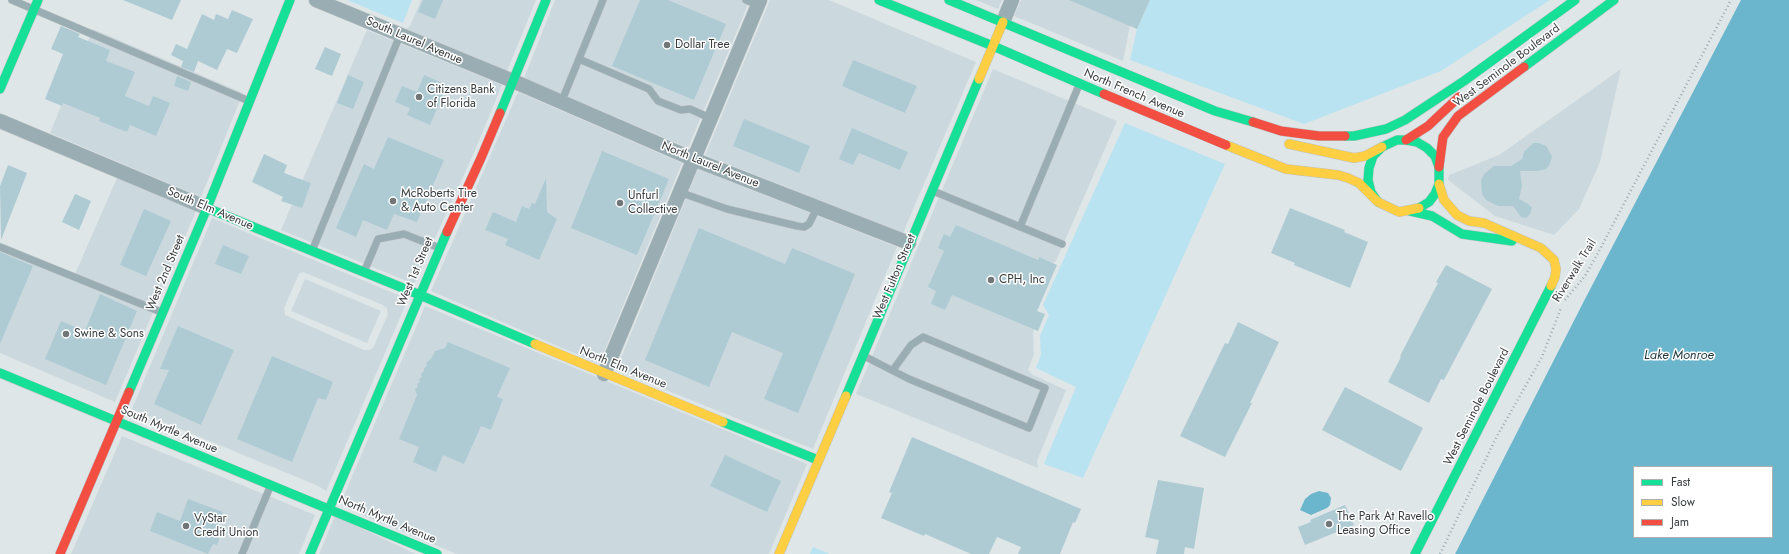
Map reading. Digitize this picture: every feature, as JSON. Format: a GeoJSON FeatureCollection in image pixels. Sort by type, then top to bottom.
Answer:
{"type":"FeatureCollection","features":[{"type":"Feature","properties":{"kind":"main road"},"geometry":{"type":"LineString","coordinates":[[0,89],[38,0]]}},
{"type":"Feature","properties":{"kind":"main road","name":"West 2nd Street"},"geometry":{"type":"LineString","coordinates":[[60,554],[207,208],[290,0]]}},
{"type":"Feature","properties":{"kind":"main road","name":"West 1st Street"},"geometry":{"type":"LineString","coordinates":[[310,554],[328,508],[439,248],[481,158],[546,0]]}},
{"type":"Feature","properties":{"kind":"main road","name":"North French Avenue"},"geometry":{"type":"LineString","coordinates":[[879,0],[993,46],[1080,84],[1286,169],[1312,173],[1338,174],[1348,178],[1359,183],[1378,202],[1399,212],[1420,208],[1429,202],[1435,194],[1439,184]]}},
{"type":"Feature","properties":{"kind":"main road","name":"North French Avenue"},"geometry":{"type":"LineString","coordinates":[[949,0],[1215,111],[1255,132],[1273,138],[1321,152],[1354,158],[1365,156],[1397,140],[1406,140]]}},
{"type":"Feature","properties":{"kind":"main road","name":"West Seminole Boulevard"},"geometry":{"type":"LineString","coordinates":[[1386,129],[1426,107],[1575,0]]}},
{"type":"Feature","properties":{"kind":"main road","name":"West Seminole Boulevard"},"geometry":{"type":"LineString","coordinates":[[1406,140],[1428,126],[1464,92],[1575,11],[1584,0]]}},
{"type":"Feature","properties":{"kind":"main road","name":"West Seminole Boulevard"},"geometry":{"type":"LineString","coordinates":[[1439,167],[1443,136],[1458,116],[1614,0]]}},
{"type":"Feature","properties":{"kind":"main road","name":"West Fulton Street"},"geometry":{"type":"LineString","coordinates":[[779,554],[1003,22]]}},
{"type":"Feature","properties":{"kind":"main road","name":"North French Avenue"},"geometry":{"type":"LineString","coordinates":[[1215,111],[1281,131],[1319,136],[1354,136],[1386,129]]}},
{"type":"Feature","properties":{"kind":"main road"},"geometry":{"type":"LineString","coordinates":[[1406,140],[1417,142],[1427,148],[1435,156],[1439,167]]}},
{"type":"Feature","properties":{"kind":"main road"},"geometry":{"type":"LineString","coordinates":[[1378,202],[1371,192],[1368,180],[1369,168],[1373,156],[1382,147]]}},
{"type":"Feature","properties":{"kind":"main road","name":"North French Avenue"},"geometry":{"type":"LineString","coordinates":[[1439,167],[1439,184],[1444,200],[1457,215],[1469,221],[1484,223],[1540,248],[1548,253],[1554,260],[1556,269]]}},
{"type":"Feature","properties":{"kind":"main road","name":"South Elm Avenue"},"geometry":{"type":"LineString","coordinates":[[207,208],[420,295]]}},
{"type":"Feature","properties":{"kind":"main road","name":"North French Avenue"},"geometry":{"type":"LineString","coordinates":[[1410,211],[1432,216],[1462,234],[1529,243]]}},
{"type":"Feature","properties":{"kind":"main road","name":"West Seminole Boulevard"},"geometry":{"type":"LineString","coordinates":[[1415,554],[1547,295],[1555,277],[1556,269]]}},
{"type":"Feature","properties":{"kind":"main road","name":"North Elm Avenue"},"geometry":{"type":"LineString","coordinates":[[420,295],[604,374],[818,460]]}},
{"type":"Feature","properties":{"kind":"main road","name":"South Myrtle Avenue"},"geometry":{"type":"LineString","coordinates":[[0,372],[328,508]]}},
{"type":"Feature","properties":{"kind":"main road","name":"North Myrtle Avenue"},"geometry":{"type":"LineString","coordinates":[[328,508],[437,554]]}},
{"type":"Feature","properties":{"kind":"street","name":"South Laurel Avenue"},"geometry":{"type":"LineString","coordinates":[[316,0],[513,81]]}},
{"type":"Feature","properties":{"kind":"street","name":"West Fulton Street"},"geometry":{"type":"LineString","coordinates":[[1003,22],[1012,0]]}},
{"type":"Feature","properties":{"kind":"street"},"geometry":{"type":"LineString","coordinates":[[604,374],[710,118],[755,2]]}},
{"type":"Feature","properties":{"kind":"street","name":"North Laurel Avenue"},"geometry":{"type":"LineString","coordinates":[[513,81],[693,159],[909,243]]}},
{"type":"Feature","properties":{"kind":"street","name":"South Elm Avenue"},"geometry":{"type":"LineString","coordinates":[[0,120],[207,208]]}},
{"type":"Feature","properties":{"kind":"lane"},"geometry":{"type":"LineString","coordinates":[[12,0],[249,101]]}},
{"type":"Feature","properties":{"kind":"lane"},"geometry":{"type":"LineString","coordinates":[[561,103],[603,0]]}},
{"type":"Feature","properties":{"kind":"lane"},"geometry":{"type":"LineString","coordinates":[[312,251],[400,35]]}},
{"type":"Feature","properties":{"kind":"lane"},"geometry":{"type":"LineString","coordinates":[[579,59],[649,89],[658,101],[680,110],[690,109],[710,118]]}},
{"type":"Feature","properties":{"kind":"lane"},"geometry":{"type":"LineString","coordinates":[[1020,227],[1080,84]]}},
{"type":"Feature","properties":{"kind":"lane"},"geometry":{"type":"LineString","coordinates":[[931,190],[1062,244]]}},
{"type":"Feature","properties":{"kind":"lane"},"geometry":{"type":"LineString","coordinates":[[679,192],[727,209],[804,227],[810,224],[817,208]]}},
{"type":"Feature","properties":{"kind":"lane"},"geometry":{"type":"LineString","coordinates":[[364,272],[378,239],[404,234],[439,248]]}},
{"type":"Feature","properties":{"kind":"lane"},"geometry":{"type":"LineString","coordinates":[[0,247],[163,312]]}},
{"type":"Feature","properties":{"kind":"lane"},"geometry":{"type":"LineString","coordinates":[[862,355],[909,379],[1029,428],[1045,388],[923,337],[911,345],[893,370]]}},
{"type":"Feature","properties":{"kind":"lane"},"geometry":{"type":"LineString","coordinates":[[242,554],[271,485]]}},
{"type":"Feature","properties":{"kind":"path","name":"Riverwalk Trail"},"geometry":{"type":"LineString","coordinates":[[1440,554],[1496,438],[1542,357],[1564,302],[1595,259],[1730,0]]}},
{"type":"Feature","properties":{"kind":"shaded area"},"geometry":{"type":"Polygon","coordinates":[[[347,0],[412,0],[403,23],[347,0]]]}},
{"type":"Feature","properties":{"kind":"shaded area"},"geometry":{"type":"Polygon","coordinates":[[[421,0],[536,0],[507,71],[406,29],[410,26],[421,0]]]}},
{"type":"Feature","properties":{"kind":"shaded area"},"geometry":{"type":"Polygon","coordinates":[[[555,0],[750,0],[688,148],[524,78],[555,0]]]}},
{"type":"Feature","properties":{"kind":"shaded area"},"geometry":{"type":"Polygon","coordinates":[[[770,0],[829,0],[976,62],[903,233],[705,155],[770,0]]]}},
{"type":"Feature","properties":{"kind":"shaded area"},"geometry":{"type":"Polygon","coordinates":[[[976,0],[1002,0],[998,9],[976,0]]]}},
{"type":"Feature","properties":{"kind":"shaded area"},"geometry":{"type":"Polygon","coordinates":[[[1021,0],[1141,0],[1130,26],[1123,61],[1014,16],[1021,0]]]}},
{"type":"Feature","properties":{"kind":"shaded area"},"geometry":{"type":"Polygon","coordinates":[[[1150,0],[1550,0],[1441,71],[1304,124],[1130,60],[1137,29],[1150,0]]]}},
{"type":"Feature","properties":{"kind":"shaded area"},"geometry":{"type":"Polygon","coordinates":[[[93,29],[243,93],[201,197],[50,133],[93,29]]]}},
{"type":"Feature","properties":{"kind":"shaded area"},"geometry":{"type":"Polygon","coordinates":[[[367,30],[502,85],[473,155],[414,284],[281,230],[367,30]]]}},
{"type":"Feature","properties":{"kind":"shaded area"},"geometry":{"type":"Polygon","coordinates":[[[993,69],[1117,121],[1056,261],[1051,265],[1036,308],[1040,315],[1033,333],[1034,354],[1028,370],[1033,375],[1066,390],[1037,461],[1038,468],[856,394],[993,69]]]}},
{"type":"Feature","properties":{"kind":"shaded area"},"geometry":{"type":"Polygon","coordinates":[[[1621,69],[1600,162],[1579,209],[1554,235],[1495,216],[1448,180],[1449,175],[1499,155],[1621,69]]]}},
{"type":"Feature","properties":{"kind":"shaded area"},"geometry":{"type":"Polygon","coordinates":[[[518,92],[682,163],[599,364],[431,291],[518,92]]]}},
{"type":"Feature","properties":{"kind":"shaded area"},"geometry":{"type":"Polygon","coordinates":[[[1125,123],[1225,164],[1083,478],[1044,464],[1076,387],[1036,368],[1041,355],[1040,336],[1049,315],[1043,305],[1125,123]]]}},
{"type":"Feature","properties":{"kind":"shaded area"},"geometry":{"type":"Polygon","coordinates":[[[698,169],[897,247],[813,449],[616,370],[698,169]]]}},
{"type":"Feature","properties":{"kind":"shaded area"},"geometry":{"type":"Polygon","coordinates":[[[117,178],[196,211],[115,402],[0,353],[0,242],[75,274],[117,178]]]}},
{"type":"Feature","properties":{"kind":"shaded area"},"geometry":{"type":"Polygon","coordinates":[[[212,218],[408,299],[326,491],[316,485],[132,409],[212,218]],[[303,272],[299,274],[284,308],[285,315],[364,350],[369,350],[373,348],[388,314],[387,308],[303,272]]]}},
{"type":"Feature","properties":{"kind":"shaded area"},"geometry":{"type":"Polygon","coordinates":[[[305,279],[381,311],[367,343],[291,311],[305,279]]]}},
{"type":"Feature","properties":{"kind":"shaded area"},"geometry":{"type":"Polygon","coordinates":[[[425,306],[807,464],[769,554],[457,554],[362,515],[342,500],[425,306]]]}},
{"type":"Feature","properties":{"kind":"shaded area"},"geometry":{"type":"Polygon","coordinates":[[[122,436],[315,515],[299,554],[71,554],[122,436]]]}},
{"type":"Feature","properties":{"kind":"shaded area"},"geometry":{"type":"Polygon","coordinates":[[[335,516],[416,554],[319,554],[335,516]]]}},
{"type":"Feature","properties":{"kind":"shaded area"},"geometry":{"type":"Polygon","coordinates":[[[813,547],[830,554],[810,554],[813,547]]]}},
{"type":"Feature","properties":{"kind":"water","name":"Lake Monroe"},"geometry":{"type":"Polygon","coordinates":[[[1741,0],[1789,0],[1789,554],[1455,554],[1585,299],[1741,0]]]}},
{"type":"Feature","properties":{"kind":"water"},"geometry":{"type":"Polygon","coordinates":[[[1319,491],[1328,493],[1331,498],[1330,505],[1327,508],[1311,515],[1300,510],[1305,499],[1311,494],[1319,491]]]}},
{"type":"Feature","properties":{"kind":"building"},"geometry":{"type":"Polygon","coordinates":[[[123,0],[181,0],[172,20],[123,0]]]}},
{"type":"Feature","properties":{"kind":"building"},"geometry":{"type":"Polygon","coordinates":[[[423,0],[443,0],[435,19],[418,12],[423,0]]]}},
{"type":"Feature","properties":{"kind":"building"},"geometry":{"type":"Polygon","coordinates":[[[640,0],[668,0],[726,24],[694,100],[612,66],[640,0]]]}},
{"type":"Feature","properties":{"kind":"building"},"geometry":{"type":"Polygon","coordinates":[[[1069,0],[1150,0],[1137,29],[1069,0]]]}},
{"type":"Feature","properties":{"kind":"building"},"geometry":{"type":"Polygon","coordinates":[[[232,10],[253,19],[237,53],[227,49],[217,70],[198,61],[194,72],[181,67],[183,61],[171,55],[176,44],[187,49],[202,14],[214,20],[216,14],[228,19],[232,10]]]}},
{"type":"Feature","properties":{"kind":"building"},"geometry":{"type":"Polygon","coordinates":[[[61,26],[80,34],[78,37],[110,50],[106,61],[135,72],[125,96],[149,106],[153,96],[170,103],[156,136],[130,125],[127,132],[99,121],[100,118],[63,103],[62,106],[45,99],[63,54],[51,49],[61,26]]]}},
{"type":"Feature","properties":{"kind":"building"},"geometry":{"type":"Polygon","coordinates":[[[325,47],[341,54],[332,76],[315,69],[325,47]]]}},
{"type":"Feature","properties":{"kind":"building"},"geometry":{"type":"Polygon","coordinates":[[[853,60],[917,86],[905,113],[842,86],[853,60]]]}},
{"type":"Feature","properties":{"kind":"building"},"geometry":{"type":"Polygon","coordinates":[[[348,75],[364,82],[353,109],[337,103],[348,75]]]}},
{"type":"Feature","properties":{"kind":"building","name":"Citizens Bank of Florida"},"geometry":{"type":"Polygon","coordinates":[[[424,75],[447,85],[430,125],[407,115],[410,108],[395,102],[402,86],[417,92],[424,75]]]}},
{"type":"Feature","properties":{"kind":"building"},"geometry":{"type":"Polygon","coordinates":[[[177,76],[191,82],[188,91],[174,86],[177,76]]]}},
{"type":"Feature","properties":{"kind":"building"},"geometry":{"type":"Polygon","coordinates":[[[744,119],[810,146],[799,173],[733,146],[744,119]]]}},
{"type":"Feature","properties":{"kind":"building"},"geometry":{"type":"Polygon","coordinates":[[[852,128],[908,152],[900,170],[859,153],[853,165],[839,159],[852,128]]]}},
{"type":"Feature","properties":{"kind":"building"},"geometry":{"type":"Polygon","coordinates":[[[388,137],[444,160],[417,222],[394,214],[387,230],[363,220],[356,237],[336,228],[364,164],[374,169],[388,137]]]}},
{"type":"Feature","properties":{"kind":"building"},"geometry":{"type":"Polygon","coordinates":[[[1533,143],[1539,143],[1546,146],[1552,156],[1550,164],[1546,169],[1538,171],[1520,171],[1522,186],[1519,199],[1532,208],[1530,214],[1526,218],[1521,217],[1513,206],[1498,206],[1486,200],[1482,194],[1481,180],[1484,174],[1494,166],[1511,166],[1522,159],[1524,152],[1533,143]]]}},
{"type":"Feature","properties":{"kind":"building","name":"Unfurl Collective"},"geometry":{"type":"Polygon","coordinates":[[[602,151],[669,179],[637,255],[571,228],[602,151]]]}},
{"type":"Feature","properties":{"kind":"building"},"geometry":{"type":"Polygon","coordinates":[[[264,154],[287,165],[284,173],[311,183],[302,208],[281,201],[283,197],[252,182],[264,154]]]}},
{"type":"Feature","properties":{"kind":"building"},"geometry":{"type":"Polygon","coordinates":[[[8,165],[27,173],[1,240],[0,186],[8,165]]]}},
{"type":"Feature","properties":{"kind":"building"},"geometry":{"type":"Polygon","coordinates":[[[546,178],[547,212],[557,219],[539,260],[505,245],[508,239],[485,230],[493,212],[516,222],[522,206],[529,209],[532,203],[535,204],[546,178]]]}},
{"type":"Feature","properties":{"kind":"building"},"geometry":{"type":"Polygon","coordinates":[[[75,194],[91,201],[79,230],[62,222],[75,194]]]}},
{"type":"Feature","properties":{"kind":"building"},"geometry":{"type":"Polygon","coordinates":[[[1290,208],[1345,230],[1344,232],[1368,242],[1350,288],[1294,265],[1295,263],[1271,253],[1290,208]]]}},
{"type":"Feature","properties":{"kind":"building"},"geometry":{"type":"Polygon","coordinates":[[[144,209],[171,221],[146,276],[120,265],[144,209]]]}},
{"type":"Feature","properties":{"kind":"building","name":"CPH, Inc"},"geometry":{"type":"Polygon","coordinates":[[[956,225],[1038,260],[1039,257],[1057,265],[1037,311],[1045,314],[1038,331],[952,295],[945,310],[931,304],[936,291],[928,287],[944,251],[938,248],[944,234],[950,237],[956,225]]]}},
{"type":"Feature","properties":{"kind":"building"},"geometry":{"type":"Polygon","coordinates":[[[699,228],[785,264],[792,248],[855,274],[798,413],[764,399],[783,353],[732,332],[709,387],[645,360],[699,228]]]}},
{"type":"Feature","properties":{"kind":"building"},"geometry":{"type":"Polygon","coordinates":[[[223,245],[249,256],[241,274],[215,264],[223,245]]]}},
{"type":"Feature","properties":{"kind":"building"},"geometry":{"type":"Polygon","coordinates":[[[0,252],[33,266],[0,344],[0,252]]]}},
{"type":"Feature","properties":{"kind":"building"},"geometry":{"type":"Polygon","coordinates":[[[1446,265],[1492,289],[1444,380],[1441,379],[1429,403],[1388,382],[1438,283],[1436,282],[1446,265]]]}},
{"type":"Feature","properties":{"kind":"building"},"geometry":{"type":"Polygon","coordinates":[[[100,294],[137,311],[106,385],[45,359],[61,321],[85,331],[100,294]]]}},
{"type":"Feature","properties":{"kind":"building"},"geometry":{"type":"Polygon","coordinates":[[[1238,322],[1279,342],[1250,403],[1252,403],[1225,457],[1180,436],[1225,343],[1228,344],[1238,322]]]}},
{"type":"Feature","properties":{"kind":"building"},"geometry":{"type":"Polygon","coordinates":[[[178,326],[234,350],[201,425],[154,404],[169,370],[160,369],[178,326]]]}},
{"type":"Feature","properties":{"kind":"building"},"geometry":{"type":"Polygon","coordinates":[[[448,342],[510,368],[497,397],[503,399],[491,430],[481,426],[464,464],[443,455],[436,472],[413,462],[419,447],[399,439],[417,395],[415,389],[418,387],[417,384],[420,382],[419,379],[422,377],[421,374],[424,371],[424,368],[427,366],[426,363],[431,359],[435,351],[445,348],[448,342]]]}},
{"type":"Feature","properties":{"kind":"building"},"geometry":{"type":"Polygon","coordinates":[[[272,356],[333,382],[326,400],[318,398],[292,462],[237,439],[272,356]]]}},
{"type":"Feature","properties":{"kind":"building"},"geometry":{"type":"Polygon","coordinates":[[[1345,387],[1423,428],[1401,471],[1322,430],[1345,387]]]}},
{"type":"Feature","properties":{"kind":"building"},"geometry":{"type":"Polygon","coordinates":[[[912,437],[1081,509],[1075,523],[1073,522],[1060,554],[1018,554],[1021,547],[997,537],[989,554],[971,554],[925,534],[924,536],[881,518],[892,493],[889,492],[912,437]]]}},
{"type":"Feature","properties":{"kind":"building"},"geometry":{"type":"Polygon","coordinates":[[[725,455],[781,481],[767,512],[710,486],[725,455]]]}},
{"type":"Feature","properties":{"kind":"building"},"geometry":{"type":"Polygon","coordinates":[[[1158,480],[1204,488],[1194,549],[1185,547],[1184,554],[1156,554],[1159,540],[1145,537],[1158,480]]]}},
{"type":"Feature","properties":{"kind":"building","name":"VyStar Credit Union"},"geometry":{"type":"Polygon","coordinates":[[[188,499],[223,512],[218,525],[224,527],[217,545],[213,544],[208,554],[150,531],[157,512],[180,521],[188,499]]]}},
{"type":"Feature","properties":{"kind":"building","name":"The Park At Ravello Leasing Office"},"geometry":{"type":"Polygon","coordinates":[[[1345,505],[1354,525],[1305,545],[1298,527],[1311,522],[1310,520],[1345,505]]]}},
{"type":"Feature","properties":{"kind":"traffic: fast"},"geometry":{"type":"LineString","coordinates":[[0,89],[38,0]]}},
{"type":"Feature","properties":{"kind":"traffic: fast"},"geometry":{"type":"LineString","coordinates":[[129,392],[207,208],[290,0]]}},
{"type":"Feature","properties":{"kind":"traffic: fast"},"geometry":{"type":"LineString","coordinates":[[500,113],[546,0]]}},
{"type":"Feature","properties":{"kind":"traffic: fast"},"geometry":{"type":"LineString","coordinates":[[879,0],[993,46],[1104,94]]}},
{"type":"Feature","properties":{"kind":"traffic: fast"},"geometry":{"type":"LineString","coordinates":[[949,0],[1215,111],[1253,122]]}},
{"type":"Feature","properties":{"kind":"traffic: fast"},"geometry":{"type":"LineString","coordinates":[[1345,136],[1354,136],[1386,129],[1405,120],[1464,81],[1575,0]]}},
{"type":"Feature","properties":{"kind":"traffic: fast"},"geometry":{"type":"LineString","coordinates":[[1524,67],[1614,0]]}},
{"type":"Feature","properties":{"kind":"traffic: fast"},"geometry":{"type":"LineString","coordinates":[[846,396],[979,79]]}},
{"type":"Feature","properties":{"kind":"traffic: fast"},"geometry":{"type":"LineString","coordinates":[[1378,202],[1371,192],[1368,180],[1369,168],[1373,156],[1382,147],[1397,140],[1406,140],[1417,142],[1427,148],[1435,156],[1439,167],[1439,184],[1435,194],[1429,202],[1419,208]]}},
{"type":"Feature","properties":{"kind":"traffic: fast"},"geometry":{"type":"LineString","coordinates":[[207,208],[420,295],[535,344]]}},
{"type":"Feature","properties":{"kind":"traffic: fast"},"geometry":{"type":"LineString","coordinates":[[1410,211],[1432,216],[1462,234],[1512,241]]}},
{"type":"Feature","properties":{"kind":"traffic: fast"},"geometry":{"type":"LineString","coordinates":[[310,554],[447,232]]}},
{"type":"Feature","properties":{"kind":"traffic: fast"},"geometry":{"type":"LineString","coordinates":[[1415,554],[1551,286]]}},
{"type":"Feature","properties":{"kind":"traffic: fast"},"geometry":{"type":"LineString","coordinates":[[0,373],[437,554]]}},
{"type":"Feature","properties":{"kind":"traffic: fast"},"geometry":{"type":"LineString","coordinates":[[723,422],[818,460]]}},
{"type":"Feature","properties":{"kind":"traffic: slow"},"geometry":{"type":"LineString","coordinates":[[979,79],[1003,22]]}},
{"type":"Feature","properties":{"kind":"traffic: slow"},"geometry":{"type":"LineString","coordinates":[[1289,144],[1354,158],[1365,156],[1382,147]]}},
{"type":"Feature","properties":{"kind":"traffic: slow"},"geometry":{"type":"LineString","coordinates":[[1226,145],[1286,169],[1338,175],[1348,178],[1359,183],[1378,202],[1399,212],[1419,208]]}},
{"type":"Feature","properties":{"kind":"traffic: slow"},"geometry":{"type":"LineString","coordinates":[[1439,184],[1444,200],[1457,215],[1469,221],[1484,223],[1541,248],[1554,260],[1556,269],[1555,277],[1551,286]]}},
{"type":"Feature","properties":{"kind":"traffic: slow"},"geometry":{"type":"LineString","coordinates":[[535,344],[723,422]]}},
{"type":"Feature","properties":{"kind":"traffic: slow"},"geometry":{"type":"LineString","coordinates":[[779,554],[846,396]]}},
{"type":"Feature","properties":{"kind":"traffic: jam"},"geometry":{"type":"LineString","coordinates":[[1439,167],[1443,137],[1458,116],[1524,67]]}},
{"type":"Feature","properties":{"kind":"traffic: jam"},"geometry":{"type":"LineString","coordinates":[[1104,94],[1226,145]]}},
{"type":"Feature","properties":{"kind":"traffic: jam"},"geometry":{"type":"LineString","coordinates":[[1406,140],[1428,126],[1459,97]]}},
{"type":"Feature","properties":{"kind":"traffic: jam"},"geometry":{"type":"LineString","coordinates":[[447,232],[500,113]]}},
{"type":"Feature","properties":{"kind":"traffic: jam"},"geometry":{"type":"LineString","coordinates":[[1253,122],[1281,131],[1319,136],[1345,136]]}},
{"type":"Feature","properties":{"kind":"traffic: jam"},"geometry":{"type":"LineString","coordinates":[[60,554],[129,392]]}},
{"type":"Feature","properties":{"kind":"place","name":"Dollar Tree"},"geometry":{"type":"Point","coordinates":[667,45]}},
{"type":"Feature","properties":{"kind":"place","name":"Citizens Bank of Florida"},"geometry":{"type":"Point","coordinates":[419,97]}},
{"type":"Feature","properties":{"kind":"place","name":"McRoberts Tire & Auto Center"},"geometry":{"type":"Point","coordinates":[393,201]}},
{"type":"Feature","properties":{"kind":"place","name":"Unfurl Collective"},"geometry":{"type":"Point","coordinates":[620,203]}},
{"type":"Feature","properties":{"kind":"place","name":"CPH, Inc"},"geometry":{"type":"Point","coordinates":[991,280]}},
{"type":"Feature","properties":{"kind":"place","name":"Swine & Sons"},"geometry":{"type":"Point","coordinates":[66,334]}},
{"type":"Feature","properties":{"kind":"place","name":"The Park At Ravello Leasing Office"},"geometry":{"type":"Point","coordinates":[1329,524]}},
{"type":"Feature","properties":{"kind":"place","name":"VyStar Credit Union"},"geometry":{"type":"Point","coordinates":[186,526]}}]}
